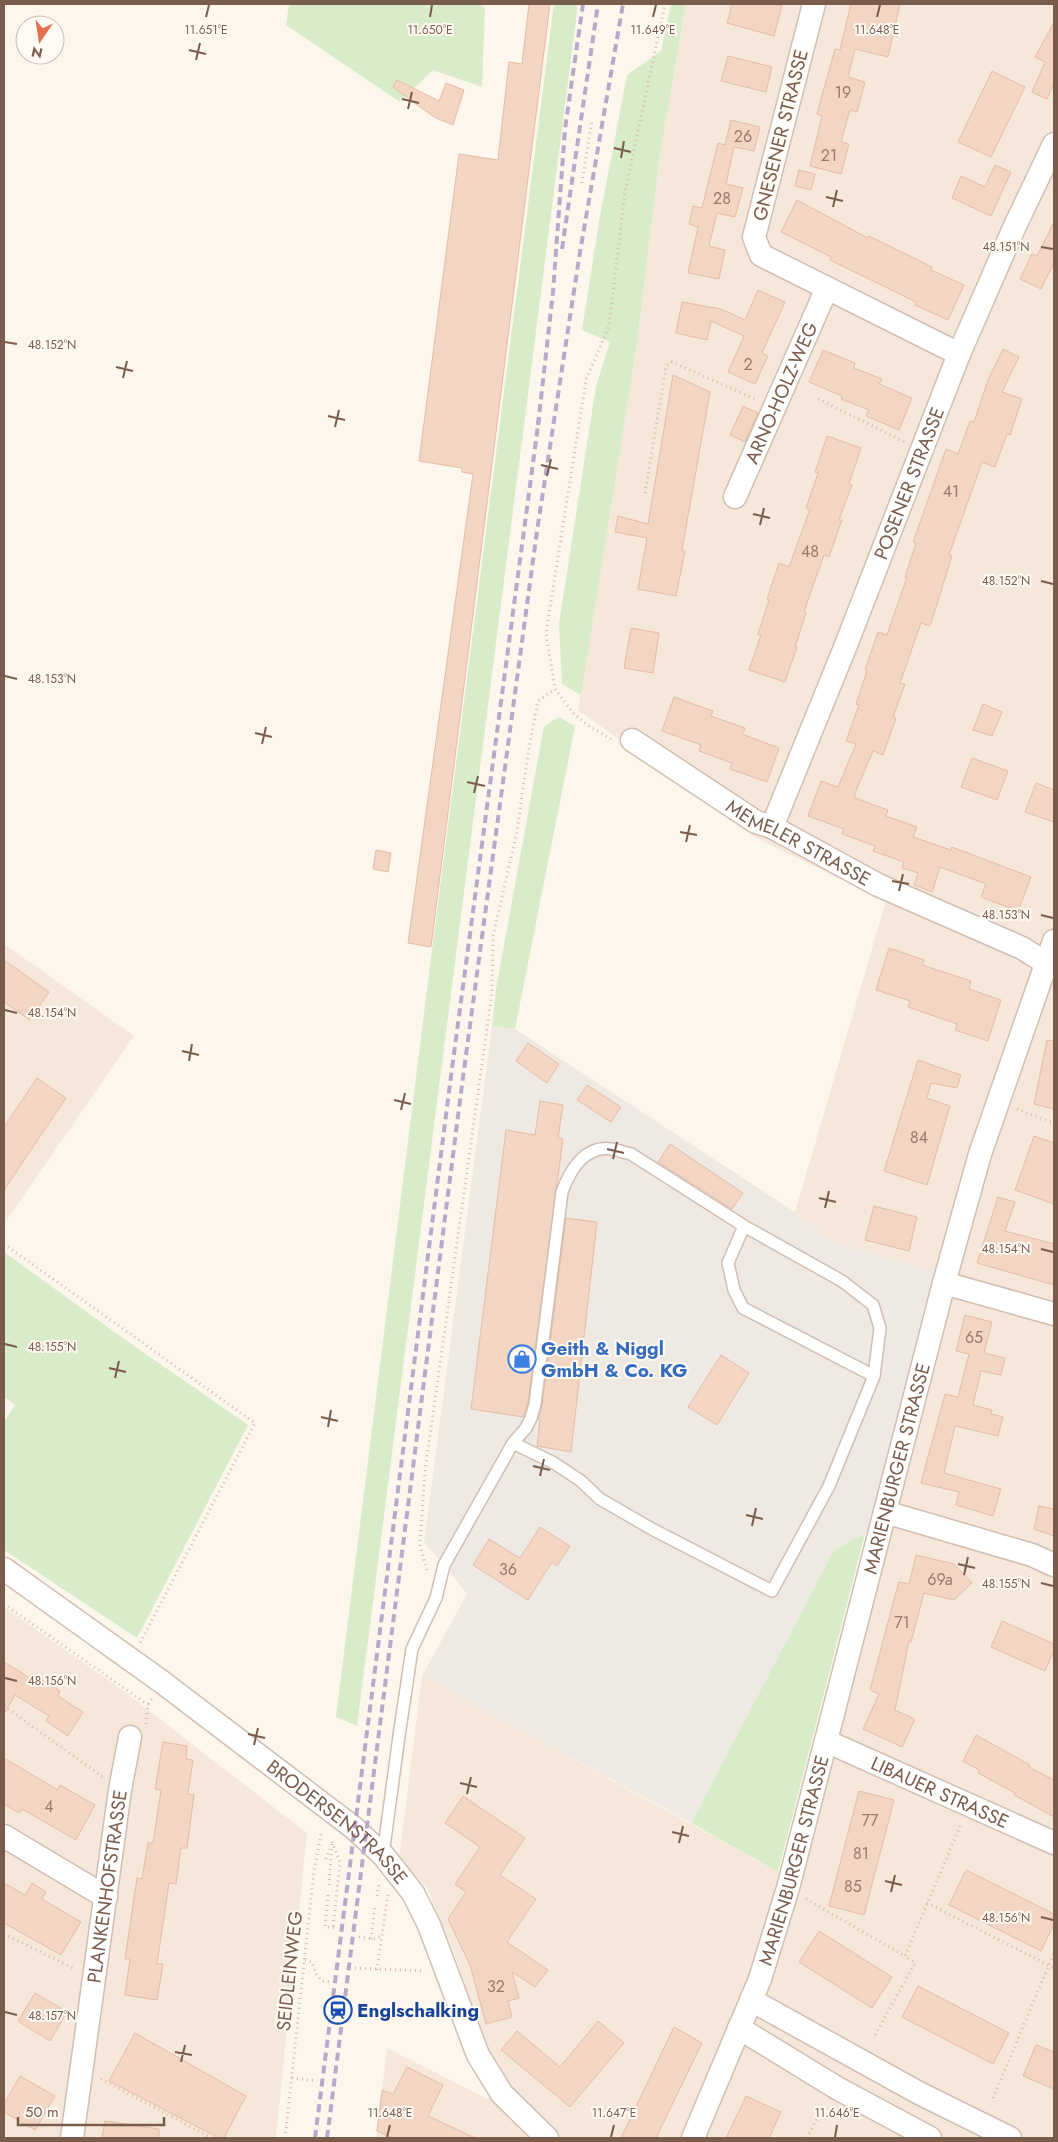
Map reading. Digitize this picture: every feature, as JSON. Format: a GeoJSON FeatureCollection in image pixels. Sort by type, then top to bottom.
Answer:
{"type":"FeatureCollection","features":[{"type":"Feature","properties":{"kind":"street","name":"GNESENER STRASSE"},"geometry":{"type":"LineString","coordinates":[[814,4],[754,236],[761,255],[959,354]]}},
{"type":"Feature","properties":{"kind":"street","name":"POSENER STRASSE"},"geometry":{"type":"LineString","coordinates":[[772,827],[846,645],[959,354],[1014,228],[1054,144]]}},
{"type":"Feature","properties":{"kind":"street","name":"ARNO-HOLZ-WEG"},"geometry":{"type":"LineString","coordinates":[[735,497],[828,288]]}},
{"type":"Feature","properties":{"kind":"street","name":"MEMELER STRASSE"},"geometry":{"type":"LineString","coordinates":[[634,741],[756,822],[772,827],[878,885],[1022,948],[1050,966]]}},
{"type":"Feature","properties":{"kind":"street","name":"MARIENBURGER STRASSE"},"geometry":{"type":"LineString","coordinates":[[693,2138],[760,1979],[788,1888],[944,1282],[980,1154],[998,1101],[1050,966],[1054,941]]}},
{"type":"Feature","properties":{"kind":"street"},"geometry":{"type":"LineString","coordinates":[[944,1282],[1054,1314]]}},
{"type":"Feature","properties":{"kind":"street"},"geometry":{"type":"LineString","coordinates":[[885,1512],[1032,1556],[1054,1565]]}},
{"type":"Feature","properties":{"kind":"street","name":"BRODERSENSTRASSE"},"geometry":{"type":"LineString","coordinates":[[4,1569],[162,1682],[354,1828],[383,1855],[413,1893],[430,1925],[478,2055],[502,2094],[547,2138]]}},
{"type":"Feature","properties":{"kind":"street","name":"PLANKENHOFSTRASSE"},"geometry":{"type":"LineString","coordinates":[[72,2138],[120,1790],[130,1736]]}},
{"type":"Feature","properties":{"kind":"street","name":"LIBAUER STRASSE"},"geometry":{"type":"LineString","coordinates":[[826,1742],[1054,1844]]}},
{"type":"Feature","properties":{"kind":"street"},"geometry":{"type":"LineString","coordinates":[[4,1836],[106,1897]]}},
{"type":"Feature","properties":{"kind":"street"},"geometry":{"type":"LineString","coordinates":[[751,2000],[919,2093],[1010,2138]]}},
{"type":"Feature","properties":{"kind":"street"},"geometry":{"type":"LineString","coordinates":[[739,2028],[837,2088],[930,2138]]}},
{"type":"Feature","properties":{"kind":"lane"},"geometry":{"type":"LineString","coordinates":[[383,1855],[398,1736],[412,1649],[436,1598],[444,1565],[513,1443],[532,1418],[562,1192],[569,1174],[579,1160],[593,1151],[610,1148],[631,1154],[744,1226],[842,1281],[873,1305],[880,1328],[874,1376],[829,1486],[772,1591],[652,1530],[600,1499],[581,1481],[554,1464],[513,1443]]}},
{"type":"Feature","properties":{"kind":"lane"},"geometry":{"type":"LineString","coordinates":[[744,1226],[728,1263],[734,1290],[743,1308],[874,1376]]}},
{"type":"Feature","properties":{"kind":"path"},"geometry":{"type":"LineString","coordinates":[[634,741],[631,745],[621,743],[589,726],[574,714],[555,689],[546,633],[586,380],[609,326],[625,192],[665,4]]}},
{"type":"Feature","properties":{"kind":"path"},"geometry":{"type":"LineString","coordinates":[[582,183],[592,120]]}},
{"type":"Feature","properties":{"kind":"path"},"geometry":{"type":"LineString","coordinates":[[645,493],[666,366],[672,362],[774,408]]}},
{"type":"Feature","properties":{"kind":"path"},"geometry":{"type":"LineString","coordinates":[[818,399],[921,450]]}},
{"type":"Feature","properties":{"kind":"path"},"geometry":{"type":"LineString","coordinates":[[436,1598],[420,1545],[425,1471],[492,993],[493,936],[517,831],[538,701],[555,689]]}},
{"type":"Feature","properties":{"kind":"path"},"geometry":{"type":"LineString","coordinates":[[998,1101],[1054,1123]]}},
{"type":"Feature","properties":{"kind":"path"},"geometry":{"type":"LineString","coordinates":[[4,1244],[255,1423],[131,1660]]}},
{"type":"Feature","properties":{"kind":"path"},"geometry":{"type":"LineString","coordinates":[[4,1604],[148,1705]]}},
{"type":"Feature","properties":{"kind":"path"},"geometry":{"type":"LineString","coordinates":[[130,1736],[146,1733],[148,1705],[162,1682]]}},
{"type":"Feature","properties":{"kind":"path"},"geometry":{"type":"LineString","coordinates":[[4,1706],[120,1790]]}},
{"type":"Feature","properties":{"kind":"path"},"geometry":{"type":"LineString","coordinates":[[905,1956],[970,1805]]}},
{"type":"Feature","properties":{"kind":"path","name":"SEIDLEINWEG"},"geometry":{"type":"LineString","coordinates":[[286,2138],[314,1871],[326,1808]]}},
{"type":"Feature","properties":{"kind":"path"},"geometry":{"type":"LineString","coordinates":[[326,1859],[332,1842]]}},
{"type":"Feature","properties":{"kind":"path"},"geometry":{"type":"LineString","coordinates":[[329,1885],[332,1842]]}},
{"type":"Feature","properties":{"kind":"path"},"geometry":{"type":"LineString","coordinates":[[328,1895],[324,1927],[334,1928],[340,1862],[332,1842]]}},
{"type":"Feature","properties":{"kind":"path"},"geometry":{"type":"LineString","coordinates":[[788,1888],[905,1956],[915,1964],[875,2035]]}},
{"type":"Feature","properties":{"kind":"path"},"geometry":{"type":"LineString","coordinates":[[377,1970],[389,1889]]}},
{"type":"Feature","properties":{"kind":"path"},"geometry":{"type":"LineString","coordinates":[[927,1903],[1054,1968]]}},
{"type":"Feature","properties":{"kind":"path"},"geometry":{"type":"LineString","coordinates":[[371,1939],[375,1905]]}},
{"type":"Feature","properties":{"kind":"path"},"geometry":{"type":"LineString","coordinates":[[4,1934],[95,1978]]}},
{"type":"Feature","properties":{"kind":"path"},"geometry":{"type":"LineString","coordinates":[[358,1937],[375,1939],[382,1936]]}},
{"type":"Feature","properties":{"kind":"path"},"geometry":{"type":"LineString","coordinates":[[993,2098],[1054,1953]]}},
{"type":"Feature","properties":{"kind":"path"},"geometry":{"type":"LineString","coordinates":[[305,1960],[312,1962],[316,1974],[322,1981],[329,1982]]}},
{"type":"Feature","properties":{"kind":"path"},"geometry":{"type":"LineString","coordinates":[[355,1968],[427,1970]]}},
{"type":"Feature","properties":{"kind":"path"},"geometry":{"type":"LineString","coordinates":[[82,2069],[212,2138]]}},
{"type":"Feature","properties":{"kind":"path"},"geometry":{"type":"LineString","coordinates":[[292,2078],[317,2081]]}},
{"type":"Feature","properties":{"kind":"path"},"geometry":{"type":"LineString","coordinates":[[807,2138],[821,2112]]}},
{"type":"Feature","properties":{"kind":"shaded area"},"geometry":{"type":"Polygon","coordinates":[[[686,4],[1054,4],[1054,2138],[376,2138],[387,2048],[488,2099],[504,2080],[488,2055],[458,1963],[427,1888],[399,1858],[422,1676],[800,1884],[955,1277],[834,1242],[795,1212],[886,901],[758,839],[578,710],[637,344],[660,154],[686,4]]]}},
{"type":"Feature","properties":{"kind":"shaded area"},"geometry":{"type":"Polygon","coordinates":[[[4,944],[134,1036],[4,1224],[4,944]]]}},
{"type":"Feature","properties":{"kind":"shaded area"},"geometry":{"type":"Polygon","coordinates":[[[492,1026],[515,1029],[795,1212],[834,1242],[956,1277],[889,1522],[834,1550],[691,1823],[422,1676],[467,1594],[424,1543],[492,1026]]]}},
{"type":"Feature","properties":{"kind":"shaded area"},"geometry":{"type":"Polygon","coordinates":[[[4,1607],[121,1689],[307,1833],[276,2138],[4,2138],[4,1607]]]}},
{"type":"Feature","properties":{"kind":"green space"},"geometry":{"type":"Polygon","coordinates":[[[289,4],[480,4],[485,8],[482,87],[433,70],[400,102],[286,25],[289,4]]]}},
{"type":"Feature","properties":{"kind":"green space"},"geometry":{"type":"Polygon","coordinates":[[[554,4],[578,4],[357,1726],[336,1717],[432,950],[554,4]]]}},
{"type":"Feature","properties":{"kind":"green space"},"geometry":{"type":"Polygon","coordinates":[[[671,4],[686,4],[660,154],[637,344],[581,695],[562,684],[559,624],[596,386],[610,342],[582,330],[600,216],[627,75],[661,51],[671,4]]]}},
{"type":"Feature","properties":{"kind":"green space"},"geometry":{"type":"Polygon","coordinates":[[[559,717],[575,726],[515,1029],[492,1026],[496,989],[544,726],[559,717]]]}},
{"type":"Feature","properties":{"kind":"green space"},"geometry":{"type":"Polygon","coordinates":[[[4,1252],[248,1425],[137,1638],[4,1550],[4,1422],[15,1405],[4,1397],[4,1252]]]}},
{"type":"Feature","properties":{"kind":"green space"},"geometry":{"type":"Polygon","coordinates":[[[865,1534],[778,1872],[691,1823],[834,1550],[865,1534]]]}},
{"type":"Feature","properties":{"kind":"building"},"geometry":{"type":"Polygon","coordinates":[[[529,4],[550,4],[431,947],[408,943],[473,474],[462,472],[462,468],[419,461],[459,154],[498,160],[509,62],[522,64],[529,4]]]}},
{"type":"Feature","properties":{"kind":"building"},"geometry":{"type":"Polygon","coordinates":[[[732,4],[773,4],[782,6],[774,36],[727,23],[732,4]]]}},
{"type":"Feature","properties":{"kind":"building"},"geometry":{"type":"Polygon","coordinates":[[[851,4],[900,4],[888,57],[855,49],[848,77],[865,82],[857,112],[850,110],[841,142],[849,144],[841,174],[810,166],[822,116],[817,114],[835,49],[840,50],[851,4]]]}},
{"type":"Feature","properties":{"kind":"building"},"geometry":{"type":"Polygon","coordinates":[[[1054,22],[1054,83],[1047,99],[1032,92],[1045,62],[1035,57],[1054,22]]]}},
{"type":"Feature","properties":{"kind":"building"},"geometry":{"type":"Polygon","coordinates":[[[728,56],[772,67],[766,92],[721,81],[728,56]]]}},
{"type":"Feature","properties":{"kind":"building"},"geometry":{"type":"Polygon","coordinates":[[[992,71],[1025,87],[991,157],[958,142],[992,71]]]}},
{"type":"Feature","properties":{"kind":"building"},"geometry":{"type":"Polygon","coordinates":[[[397,80],[439,101],[446,83],[464,90],[453,125],[434,117],[393,87],[397,80]]]}},
{"type":"Feature","properties":{"kind":"building"},"geometry":{"type":"Polygon","coordinates":[[[731,120],[760,127],[754,151],[734,147],[726,184],[743,188],[735,217],[717,213],[709,246],[725,250],[719,279],[688,273],[698,227],[689,224],[693,206],[702,208],[718,143],[725,145],[731,120]]]}},
{"type":"Feature","properties":{"kind":"building"},"geometry":{"type":"Polygon","coordinates":[[[995,165],[1011,172],[991,216],[952,198],[961,176],[985,187],[995,165]]]}},
{"type":"Feature","properties":{"kind":"building"},"geometry":{"type":"Polygon","coordinates":[[[799,170],[815,174],[811,190],[795,186],[799,170]]]}},
{"type":"Feature","properties":{"kind":"building"},"geometry":{"type":"Polygon","coordinates":[[[797,200],[868,238],[869,236],[932,267],[931,270],[964,285],[948,320],[915,305],[916,302],[830,260],[831,257],[781,232],[797,200]]]}},
{"type":"Feature","properties":{"kind":"building"},"geometry":{"type":"Polygon","coordinates":[[[1054,222],[1054,263],[1041,289],[1020,279],[1032,254],[1037,256],[1054,222]]]}},
{"type":"Feature","properties":{"kind":"building"},"geometry":{"type":"Polygon","coordinates":[[[758,290],[785,302],[762,353],[768,356],[755,384],[728,372],[744,336],[711,321],[707,340],[676,333],[682,302],[721,309],[745,320],[758,290]]]}},
{"type":"Feature","properties":{"kind":"building"},"geometry":{"type":"Polygon","coordinates":[[[1003,349],[1019,357],[1002,392],[1022,399],[1010,435],[1007,434],[995,467],[982,462],[949,555],[952,556],[930,626],[921,623],[900,683],[905,684],[893,717],[896,718],[883,755],[873,751],[855,793],[855,798],[888,810],[886,816],[917,827],[913,837],[951,850],[952,847],[1031,877],[1018,911],[981,897],[986,884],[940,867],[932,892],[914,885],[918,873],[902,868],[904,862],[873,851],[875,846],[842,834],[844,829],[808,816],[821,781],[838,787],[856,744],[846,741],[859,705],[856,704],[867,671],[865,670],[878,632],[887,635],[907,577],[905,577],[916,543],[913,542],[946,449],[958,454],[970,421],[974,422],[988,380],[1003,349]]]}},
{"type":"Feature","properties":{"kind":"building"},"geometry":{"type":"Polygon","coordinates":[[[823,350],[855,363],[854,368],[882,379],[879,384],[912,398],[899,430],[866,416],[869,410],[841,399],[842,396],[809,382],[823,350]]]}},
{"type":"Feature","properties":{"kind":"building"},"geometry":{"type":"Polygon","coordinates":[[[673,375],[710,392],[682,550],[685,551],[676,596],[638,589],[647,538],[615,532],[618,516],[648,524],[673,375]]]}},
{"type":"Feature","properties":{"kind":"building"},"geometry":{"type":"Polygon","coordinates":[[[743,406],[758,413],[745,442],[730,435],[743,406]]]}},
{"type":"Feature","properties":{"kind":"building"},"geometry":{"type":"Polygon","coordinates":[[[827,436],[861,448],[849,484],[852,485],[839,520],[842,520],[829,557],[824,555],[810,594],[795,647],[797,647],[785,682],[749,670],[761,635],[758,634],[779,563],[789,567],[810,509],[806,508],[818,473],[815,472],[827,436]]]}},
{"type":"Feature","properties":{"kind":"building"},"geometry":{"type":"Polygon","coordinates":[[[631,628],[659,633],[653,673],[624,668],[631,628]]]}},
{"type":"Feature","properties":{"kind":"building"},"geometry":{"type":"Polygon","coordinates":[[[674,697],[713,711],[711,716],[745,728],[742,734],[779,748],[767,782],[730,769],[732,763],[699,751],[701,745],[662,731],[674,697]]]}},
{"type":"Feature","properties":{"kind":"building"},"geometry":{"type":"Polygon","coordinates":[[[983,704],[1002,712],[992,736],[973,730],[983,704]]]}},
{"type":"Feature","properties":{"kind":"building"},"geometry":{"type":"Polygon","coordinates":[[[972,758],[1008,771],[997,800],[961,787],[972,758]]]}},
{"type":"Feature","properties":{"kind":"building"},"geometry":{"type":"Polygon","coordinates":[[[1036,783],[1054,790],[1054,822],[1025,812],[1036,783]]]}},
{"type":"Feature","properties":{"kind":"building"},"geometry":{"type":"Polygon","coordinates":[[[376,850],[391,853],[388,872],[373,869],[376,850]]]}},
{"type":"Feature","properties":{"kind":"building"},"geometry":{"type":"Polygon","coordinates":[[[889,948],[924,960],[922,965],[971,981],[969,989],[1001,1000],[988,1041],[955,1030],[957,1024],[908,1007],[910,1001],[876,990],[889,948]]]}},
{"type":"Feature","properties":{"kind":"building"},"geometry":{"type":"Polygon","coordinates":[[[4,960],[49,992],[30,1020],[4,1002],[4,960]]]}},
{"type":"Feature","properties":{"kind":"building"},"geometry":{"type":"Polygon","coordinates":[[[1047,1040],[1054,1041],[1054,1109],[1034,1104],[1047,1040]]]}},
{"type":"Feature","properties":{"kind":"building"},"geometry":{"type":"Polygon","coordinates":[[[528,1043],[559,1064],[547,1083],[516,1061],[528,1043]]]}},
{"type":"Feature","properties":{"kind":"building"},"geometry":{"type":"Polygon","coordinates":[[[918,1060],[961,1075],[957,1088],[931,1083],[927,1098],[950,1106],[927,1185],[884,1171],[918,1060]]]}},
{"type":"Feature","properties":{"kind":"building"},"geometry":{"type":"Polygon","coordinates":[[[37,1078],[66,1098],[4,1190],[4,1127],[37,1078]]]}},
{"type":"Feature","properties":{"kind":"building"},"geometry":{"type":"Polygon","coordinates":[[[587,1085],[621,1107],[611,1122],[577,1100],[587,1085]]]}},
{"type":"Feature","properties":{"kind":"building"},"geometry":{"type":"Polygon","coordinates":[[[540,1101],[563,1105],[558,1138],[563,1139],[528,1402],[523,1417],[471,1409],[506,1130],[535,1135],[540,1101]]]}},
{"type":"Feature","properties":{"kind":"building"},"geometry":{"type":"Polygon","coordinates":[[[1034,1136],[1054,1143],[1054,1204],[1015,1190],[1034,1136]]]}},
{"type":"Feature","properties":{"kind":"building"},"geometry":{"type":"Polygon","coordinates":[[[670,1144],[743,1193],[732,1209],[658,1162],[670,1144]]]}},
{"type":"Feature","properties":{"kind":"building"},"geometry":{"type":"Polygon","coordinates":[[[998,1197],[1015,1202],[1005,1231],[1054,1244],[1054,1285],[977,1263],[998,1197]]]}},
{"type":"Feature","properties":{"kind":"building"},"geometry":{"type":"Polygon","coordinates":[[[874,1206],[917,1217],[909,1251],[865,1240],[874,1206]]]}},
{"type":"Feature","properties":{"kind":"building"},"geometry":{"type":"Polygon","coordinates":[[[566,1218],[597,1222],[571,1452],[537,1446],[540,1420],[538,1419],[542,1405],[566,1218]]]}},
{"type":"Feature","properties":{"kind":"building"},"geometry":{"type":"Polygon","coordinates":[[[965,1315],[992,1322],[984,1353],[1005,1358],[1001,1375],[981,1371],[973,1405],[992,1410],[991,1414],[1003,1417],[998,1436],[955,1426],[944,1473],[1001,1489],[993,1516],[956,1505],[959,1492],[921,1483],[945,1394],[958,1397],[969,1354],[956,1351],[965,1315]]]}},
{"type":"Feature","properties":{"kind":"building"},"geometry":{"type":"Polygon","coordinates":[[[721,1355],[749,1373],[717,1425],[688,1407],[721,1355]]]}},
{"type":"Feature","properties":{"kind":"building"},"geometry":{"type":"Polygon","coordinates":[[[1039,1506],[1054,1509],[1054,1536],[1034,1529],[1039,1506]]]}},
{"type":"Feature","properties":{"kind":"building"},"geometry":{"type":"Polygon","coordinates":[[[540,1527],[570,1546],[557,1566],[552,1562],[528,1600],[473,1565],[489,1539],[520,1558],[540,1527]]]}},
{"type":"Feature","properties":{"kind":"building"},"geometry":{"type":"Polygon","coordinates":[[[916,1555],[954,1564],[972,1583],[954,1600],[924,1593],[911,1642],[909,1641],[895,1710],[915,1719],[902,1747],[863,1729],[879,1694],[870,1690],[899,1582],[909,1584],[916,1555]]]}},
{"type":"Feature","properties":{"kind":"building"},"geometry":{"type":"Polygon","coordinates":[[[1002,1621],[1054,1644],[1054,1650],[1045,1671],[991,1647],[1002,1621]]]}},
{"type":"Feature","properties":{"kind":"building"},"geometry":{"type":"Polygon","coordinates":[[[4,1662],[30,1678],[32,1674],[60,1691],[58,1696],[83,1712],[68,1736],[46,1721],[49,1716],[15,1695],[4,1714],[4,1662]]]}},
{"type":"Feature","properties":{"kind":"building"},"geometry":{"type":"Polygon","coordinates":[[[976,1735],[1054,1780],[1054,1817],[978,1773],[979,1770],[963,1761],[976,1735]]]}},
{"type":"Feature","properties":{"kind":"building"},"geometry":{"type":"Polygon","coordinates":[[[163,1742],[187,1746],[186,1759],[193,1760],[188,1794],[194,1795],[187,1848],[181,1848],[176,1884],[169,1883],[157,1964],[163,1964],[157,2000],[125,1995],[130,1959],[125,1959],[137,1878],[142,1879],[148,1843],[153,1843],[161,1790],[155,1789],[163,1742]]]}},
{"type":"Feature","properties":{"kind":"building"},"geometry":{"type":"Polygon","coordinates":[[[4,1758],[58,1790],[60,1785],[95,1805],[76,1840],[22,1809],[19,1813],[4,1804],[4,1758]]]}},
{"type":"Feature","properties":{"kind":"building"},"geometry":{"type":"Polygon","coordinates":[[[859,1791],[894,1800],[864,1915],[829,1906],[859,1791]]]}},
{"type":"Feature","properties":{"kind":"building"},"geometry":{"type":"Polygon","coordinates":[[[463,1796],[525,1838],[500,1875],[536,1899],[507,1942],[548,1970],[535,1987],[512,1972],[519,1998],[508,2001],[512,2017],[486,2024],[470,1965],[448,1919],[466,1892],[455,1884],[480,1847],[445,1823],[463,1796]]]}},
{"type":"Feature","properties":{"kind":"building"},"geometry":{"type":"Polygon","coordinates":[[[966,1870],[1054,1914],[1054,1924],[1041,1951],[949,1905],[966,1870]]]}},
{"type":"Feature","properties":{"kind":"building"},"geometry":{"type":"Polygon","coordinates":[[[4,1883],[25,1895],[32,1883],[46,1892],[42,1899],[81,1922],[61,1955],[4,1923],[4,1883]]]}},
{"type":"Feature","properties":{"kind":"building"},"geometry":{"type":"Polygon","coordinates":[[[819,1931],[892,1977],[872,2008],[799,1962],[819,1931]]]}},
{"type":"Feature","properties":{"kind":"building"},"geometry":{"type":"Polygon","coordinates":[[[918,1986],[1009,2033],[993,2064],[902,2017],[918,1986]]]}},
{"type":"Feature","properties":{"kind":"building"},"geometry":{"type":"Polygon","coordinates":[[[35,1993],[67,2012],[50,2041],[18,2021],[35,1993]]]}},
{"type":"Feature","properties":{"kind":"building"},"geometry":{"type":"Polygon","coordinates":[[[598,2021],[624,2043],[570,2107],[501,2050],[517,2031],[560,2067],[598,2021]]]}},
{"type":"Feature","properties":{"kind":"building"},"geometry":{"type":"Polygon","coordinates":[[[674,2027],[702,2043],[656,2138],[621,2138],[674,2027]]]}},
{"type":"Feature","properties":{"kind":"building"},"geometry":{"type":"Polygon","coordinates":[[[135,2033],[246,2096],[224,2138],[219,2138],[109,2081],[135,2033]]]}},
{"type":"Feature","properties":{"kind":"building"},"geometry":{"type":"Polygon","coordinates":[[[1036,2045],[1054,2052],[1054,2089],[1023,2076],[1036,2045]]]}},
{"type":"Feature","properties":{"kind":"building"},"geometry":{"type":"Polygon","coordinates":[[[407,2067],[443,2085],[428,2116],[475,2138],[393,2138],[377,2131],[382,2090],[393,2094],[407,2067]]]}},
{"type":"Feature","properties":{"kind":"building"},"geometry":{"type":"Polygon","coordinates":[[[20,2076],[55,2096],[35,2130],[4,2112],[4,2104],[20,2076]]]}},
{"type":"Feature","properties":{"kind":"building"},"geometry":{"type":"Polygon","coordinates":[[[746,2096],[781,2112],[769,2138],[726,2138],[746,2096]]]}},
{"type":"Feature","properties":{"kind":"building"},"geometry":{"type":"Polygon","coordinates":[[[105,2121],[159,2129],[159,2138],[102,2138],[105,2121]]]}},
{"type":"Feature","properties":{"kind":"railway"},"geometry":{"type":"LineString","coordinates":[[538,425],[553,292],[565,129],[583,4]]}},
{"type":"Feature","properties":{"kind":"railway"},"geometry":{"type":"LineString","coordinates":[[562,249],[598,4]]}},
{"type":"Feature","properties":{"kind":"railway"},"geometry":{"type":"LineString","coordinates":[[327,2138],[463,1077],[537,531],[580,252],[623,4]]}},
{"type":"Feature","properties":{"kind":"railway"},"geometry":{"type":"LineString","coordinates":[[315,2138],[451,1076],[539,418]]}},
{"type":"Feature","properties":{"kind":"place","name":"Geith & Niggl GmbH & Co. KG"},"geometry":{"type":"Point","coordinates":[522,1359]}},
{"type":"Feature","properties":{"kind":"place","name":"Englschalking"},"geometry":{"type":"Point","coordinates":[338,2010]}}]}
